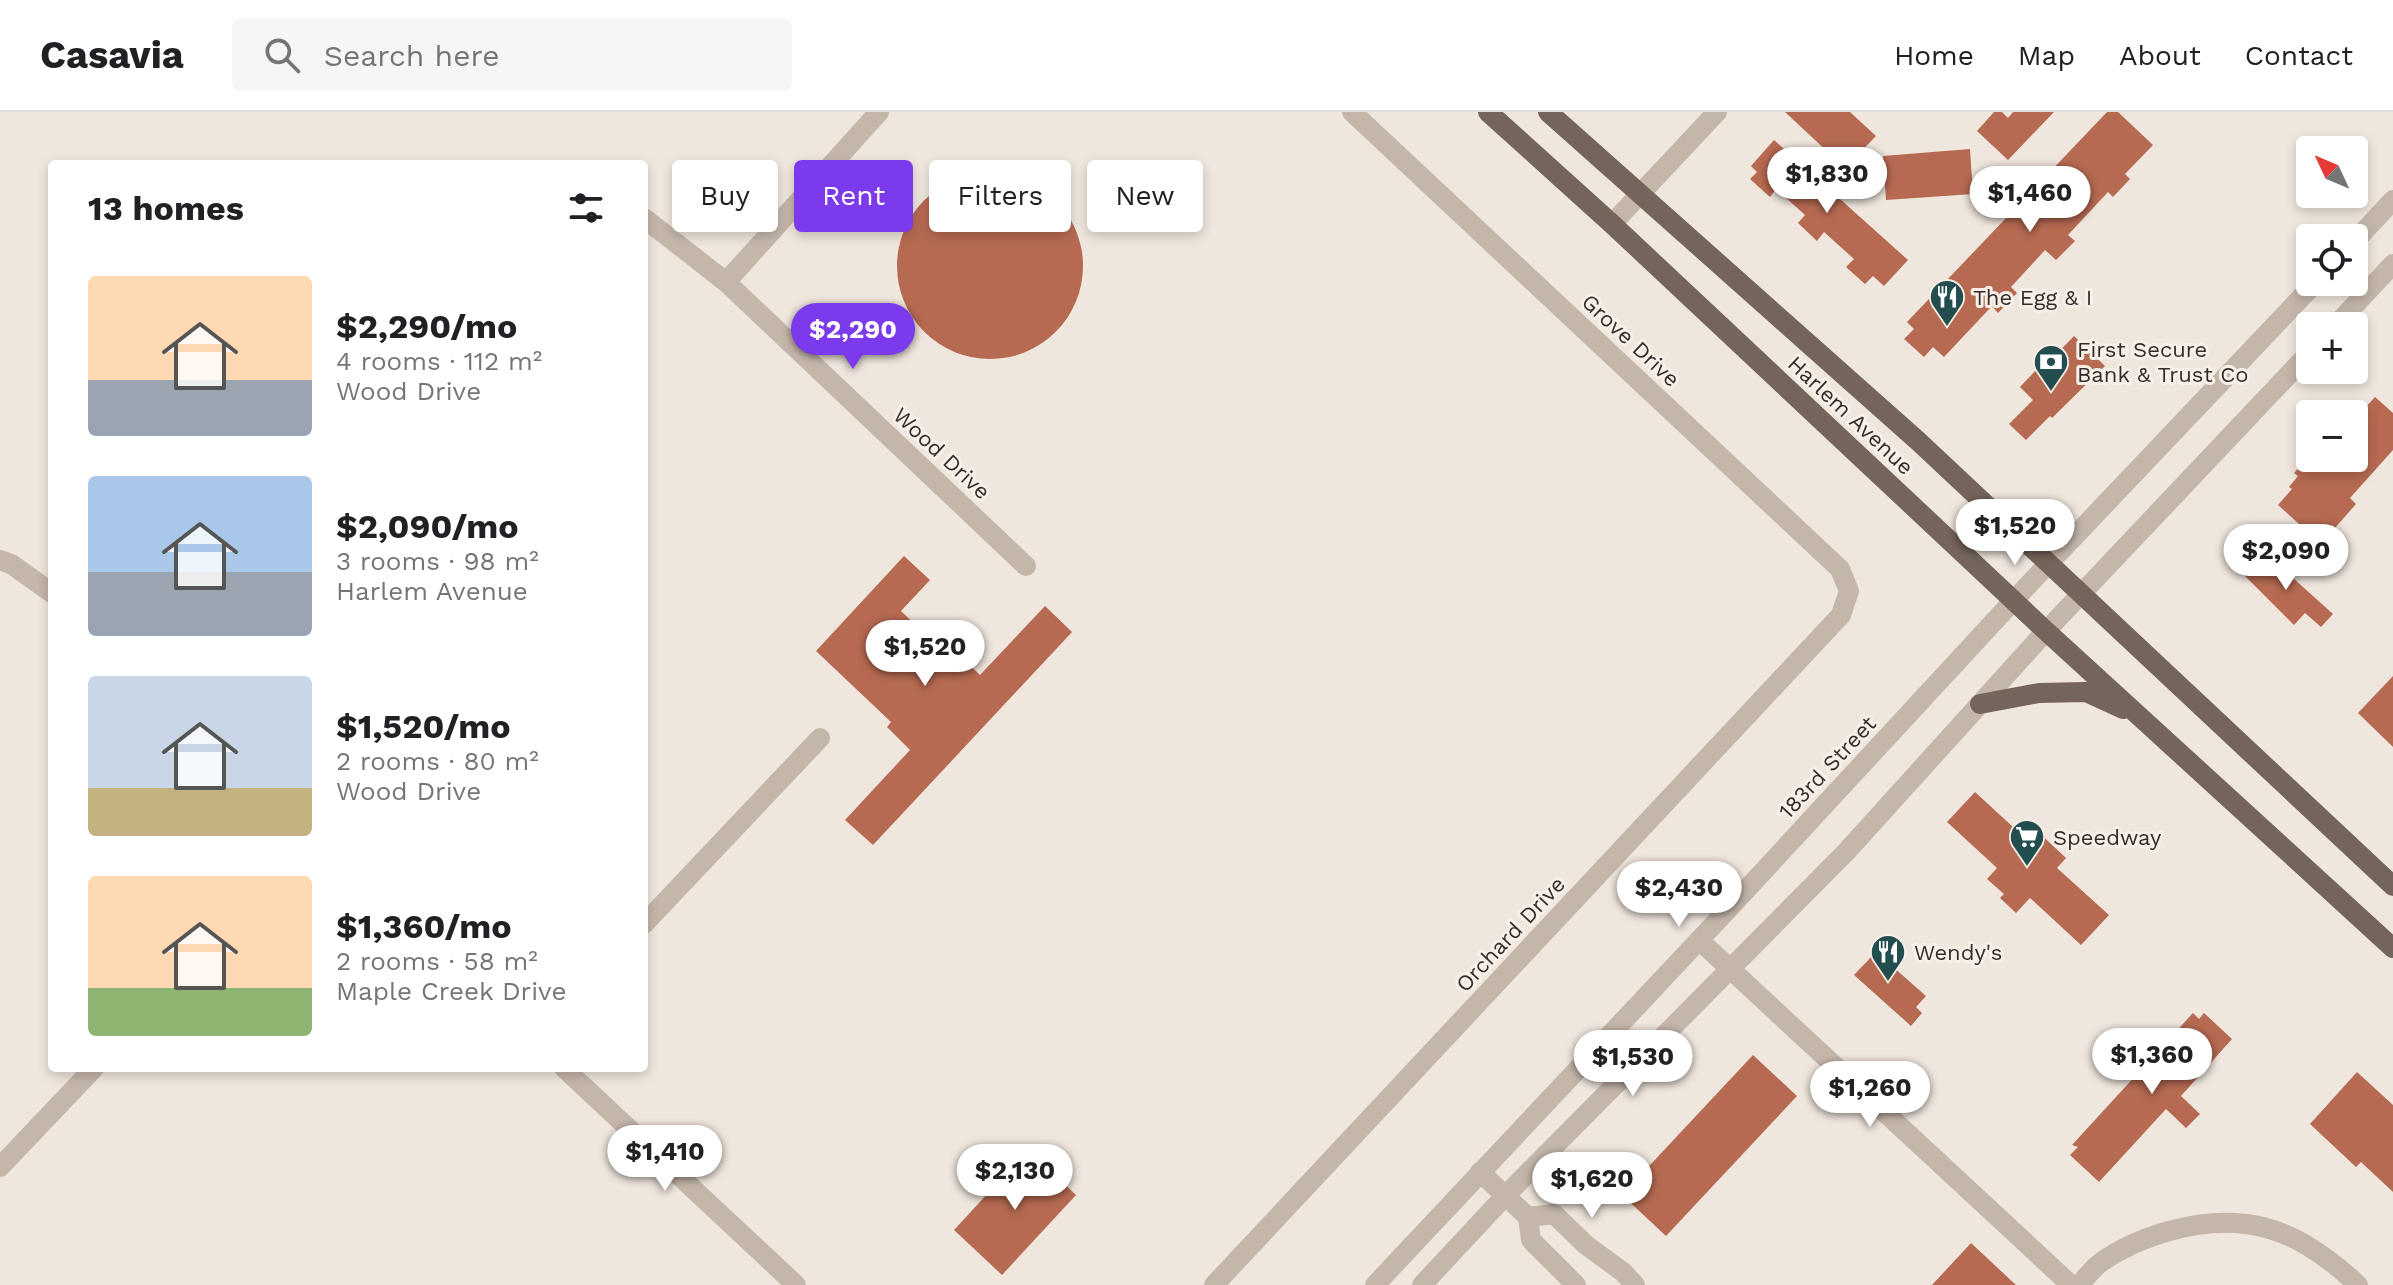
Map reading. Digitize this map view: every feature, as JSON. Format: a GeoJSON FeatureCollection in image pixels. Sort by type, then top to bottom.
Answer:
{"type":"FeatureCollection","features":[{"type":"Feature","properties":{"kind":"main road","name":"Harlem Avenue"},"geometry":{"type":"LineString","coordinates":[[1488,112],[1612,224],[2046,631],[2393,948]]}},
{"type":"Feature","properties":{"kind":"main road","name":"Harlem Avenue"},"geometry":{"type":"LineString","coordinates":[[1548,112],[1918,441],[2393,886]]}},
{"type":"Feature","properties":{"kind":"main road"},"geometry":{"type":"LineString","coordinates":[[1980,704],[2039,693],[2086,692],[2141,716]]}},
{"type":"Feature","properties":{"kind":"street"},"geometry":{"type":"LineString","coordinates":[[726,282],[879,112]]}},
{"type":"Feature","properties":{"kind":"street","name":"Grove Drive"},"geometry":{"type":"LineString","coordinates":[[1352,112],[1840,569],[1849,591],[1841,615]]}},
{"type":"Feature","properties":{"kind":"street"},"geometry":{"type":"LineString","coordinates":[[1612,224],[1717,112]]}},
{"type":"Feature","properties":{"kind":"street"},"geometry":{"type":"LineString","coordinates":[[2368,227],[2393,200]]}},
{"type":"Feature","properties":{"kind":"street","name":"Wood Drive"},"geometry":{"type":"LineString","coordinates":[[648,221],[726,282],[1026,566]]}},
{"type":"Feature","properties":{"kind":"street"},"geometry":{"type":"LineString","coordinates":[[2348,312],[2393,264]]}},
{"type":"Feature","properties":{"kind":"street","name":"183rd Street"},"geometry":{"type":"LineString","coordinates":[[1375,1285],[2014,600],[2303,296]]}},
{"type":"Feature","properties":{"kind":"street"},"geometry":{"type":"LineString","coordinates":[[1422,1285],[1505,1196],[1847,851],[2046,631],[2296,367]]}},
{"type":"Feature","properties":{"kind":"street"},"geometry":{"type":"LineString","coordinates":[[0,560],[11,564],[48,590]]}},
{"type":"Feature","properties":{"kind":"street","name":"Orchard Drive"},"geometry":{"type":"LineString","coordinates":[[1214,1285],[1841,615]]}},
{"type":"Feature","properties":{"kind":"street"},"geometry":{"type":"LineString","coordinates":[[648,920],[820,738]]}},
{"type":"Feature","properties":{"kind":"street"},"geometry":{"type":"LineString","coordinates":[[1699,940],[2071,1285]]}},
{"type":"Feature","properties":{"kind":"street"},"geometry":{"type":"LineString","coordinates":[[0,1167],[90,1072]]}},
{"type":"Feature","properties":{"kind":"street"},"geometry":{"type":"LineString","coordinates":[[568,1072],[796,1285]]}},
{"type":"Feature","properties":{"kind":"street"},"geometry":{"type":"LineString","coordinates":[[1480,1172],[1528,1217],[1531,1240],[1576,1285]]}},
{"type":"Feature","properties":{"kind":"street"},"geometry":{"type":"LineString","coordinates":[[1528,1217],[1554,1214],[1635,1285]]}},
{"type":"Feature","properties":{"kind":"street"},"geometry":{"type":"LineString","coordinates":[[2079,1285],[2098,1265],[2122,1249],[2152,1236],[2186,1227],[2228,1223],[2247,1224],[2293,1239],[2317,1251],[2358,1285]]}},
{"type":"Feature","properties":{"kind":"building"},"geometry":{"type":"Polygon","coordinates":[[[1785,112],[1850,112],[1876,136],[1845,168],[1785,112]]]}},
{"type":"Feature","properties":{"kind":"building"},"geometry":{"type":"Polygon","coordinates":[[[1994,112],[2002,112],[2008,118],[2013,112],[2054,112],[2008,160],[1977,131],[1994,112]]]}},
{"type":"Feature","properties":{"kind":"building"},"geometry":{"type":"Polygon","coordinates":[[[2107,112],[2118,112],[2153,145],[2125,174],[2130,179],[2113,197],[2108,192],[2068,235],[2075,241],[2056,260],[2045,250],[2011,287],[2017,293],[1998,313],[1992,306],[1944,357],[1933,347],[1924,357],[1904,339],[1914,329],[1907,322],[2107,112]]]}},
{"type":"Feature","properties":{"kind":"building"},"geometry":{"type":"Polygon","coordinates":[[[1774,140],[1908,260],[1884,286],[1873,276],[1865,284],[1846,267],[1854,259],[1824,232],[1817,241],[1798,223],[1805,215],[1776,189],[1770,197],[1750,179],[1757,172],[1751,166],[1774,140]]]}},
{"type":"Feature","properties":{"kind":"building"},"geometry":{"type":"Polygon","coordinates":[[[1970,149],[1973,194],[1886,200],[1883,156],[1970,149]]]}},
{"type":"Feature","properties":{"kind":"building"},"geometry":{"type":"Polygon","coordinates":[[[929,196],[929,232],[1071,232],[1071,221],[1081,248],[1081,284],[1067,318],[1042,343],[1008,357],[972,357],[938,343],[913,318],[899,284],[897,266],[903,232],[913,232],[913,214],[929,196]]]}},
{"type":"Feature","properties":{"kind":"building","name":"First Secure Bank & Trust Co"},"geometry":{"type":"Polygon","coordinates":[[[2074,336],[2105,366],[2026,440],[2009,424],[2033,400],[2020,387],[2074,336]]]}},
{"type":"Feature","properties":{"kind":"building"},"geometry":{"type":"Polygon","coordinates":[[[2375,397],[2393,413],[2393,450],[2350,498],[2356,504],[2335,528],[2332,525],[2318,541],[2278,505],[2292,489],[2289,487],[2298,476],[2294,473],[2296,471],[2368,472],[2368,405],[2375,397]]]}},
{"type":"Feature","properties":{"kind":"building"},"geometry":{"type":"Polygon","coordinates":[[[2264,552],[2333,614],[2321,627],[2305,613],[2294,625],[2244,575],[2264,552]]]}},
{"type":"Feature","properties":{"kind":"building"},"geometry":{"type":"Polygon","coordinates":[[[904,556],[930,580],[901,611],[951,659],[957,653],[980,675],[1045,606],[1072,632],[873,845],[845,820],[910,750],[887,727],[891,722],[816,651],[904,556]]]}},
{"type":"Feature","properties":{"kind":"building"},"geometry":{"type":"Polygon","coordinates":[[[2393,676],[2393,747],[2358,713],[2393,676]]]}},
{"type":"Feature","properties":{"kind":"building"},"geometry":{"type":"Polygon","coordinates":[[[1975,792],[2025,838],[2034,828],[2066,858],[2057,868],[2109,915],[2081,945],[2030,898],[2016,913],[2000,898],[2004,894],[1987,879],[1997,868],[1947,822],[1975,792]]]}},
{"type":"Feature","properties":{"kind":"building","name":"Wendy's"},"geometry":{"type":"Polygon","coordinates":[[[1874,954],[1926,996],[1916,1007],[1922,1013],[1911,1026],[1854,975],[1874,954]]]}},
{"type":"Feature","properties":{"kind":"building"},"geometry":{"type":"Polygon","coordinates":[[[2193,1013],[2199,1019],[2204,1013],[2232,1039],[2181,1096],[2200,1114],[2186,1128],[2166,1109],[2099,1182],[2070,1155],[2078,1147],[2072,1145],[2193,1013]]]}},
{"type":"Feature","properties":{"kind":"building"},"geometry":{"type":"Polygon","coordinates":[[[1753,1055],[1797,1096],[1666,1236],[1622,1195],[1753,1055]]]}},
{"type":"Feature","properties":{"kind":"building"},"geometry":{"type":"Polygon","coordinates":[[[2357,1072],[2393,1105],[2393,1192],[2361,1162],[2356,1167],[2310,1124],[2357,1072]]]}},
{"type":"Feature","properties":{"kind":"building"},"geometry":{"type":"Polygon","coordinates":[[[1028,1150],[1076,1195],[1002,1275],[954,1230],[1028,1150]]]}},
{"type":"Feature","properties":{"kind":"building"},"geometry":{"type":"Polygon","coordinates":[[[1971,1243],[2016,1285],[1932,1285],[1971,1243]]]}},
{"type":"Feature","properties":{"kind":"place","name":"The Egg & I"},"geometry":{"type":"Point","coordinates":[1947,328]}},
{"type":"Feature","properties":{"kind":"place","name":"First Secure Bank & Trust Co"},"geometry":{"type":"Point","coordinates":[2051,393]}},
{"type":"Feature","properties":{"kind":"place","name":"Speedway"},"geometry":{"type":"Point","coordinates":[2027,868]}},
{"type":"Feature","properties":{"kind":"place","name":"Wendy's"},"geometry":{"type":"Point","coordinates":[1888,983]}}]}
